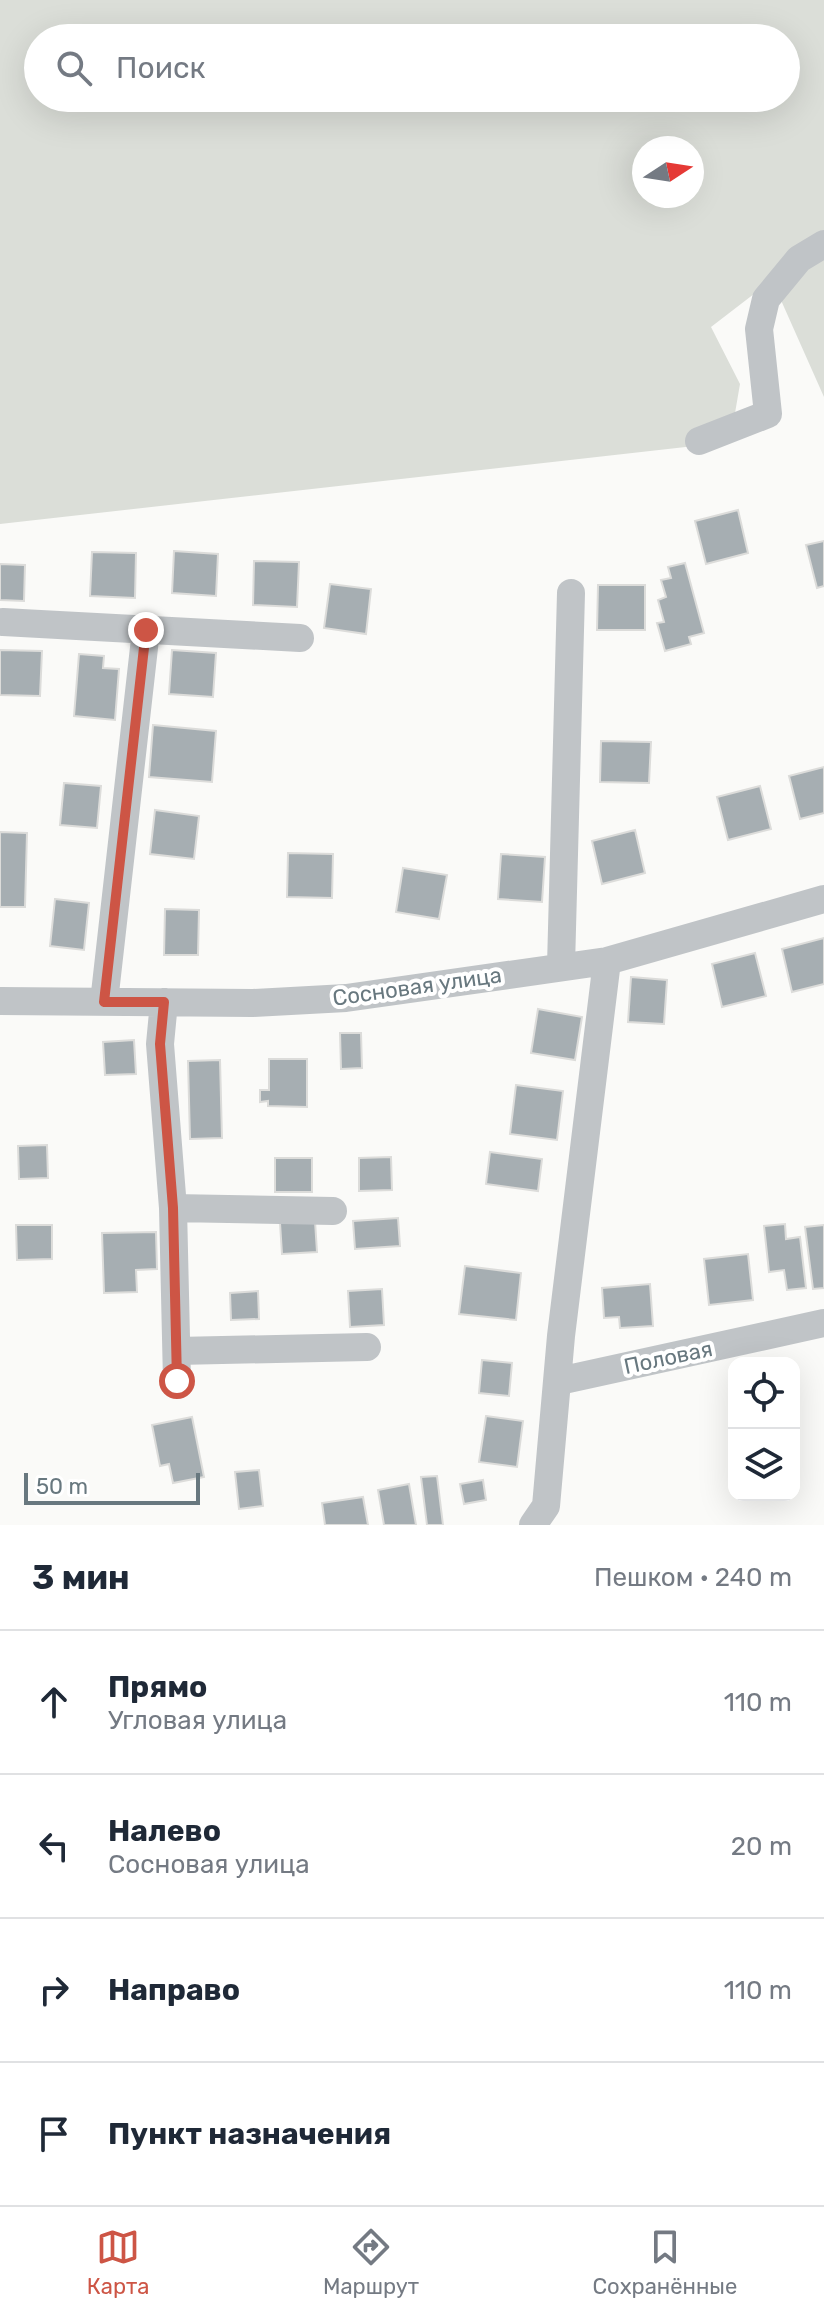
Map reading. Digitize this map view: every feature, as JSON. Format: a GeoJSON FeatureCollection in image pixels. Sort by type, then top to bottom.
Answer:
{"type":"FeatureCollection","features":[{"type":"Feature","properties":{"kind":"street"},"geometry":{"type":"LineString","coordinates":[[699,441],[768,414],[759,329],[766,299],[799,259],[824,244]]}},
{"type":"Feature","properties":{"kind":"street"},"geometry":{"type":"LineString","coordinates":[[561,966],[571,593]]}},
{"type":"Feature","properties":{"kind":"street"},"geometry":{"type":"LineString","coordinates":[[3,622],[300,638]]}},
{"type":"Feature","properties":{"kind":"street"},"geometry":{"type":"LineString","coordinates":[[104,1002],[146,630]]}},
{"type":"Feature","properties":{"kind":"street","name":"Сосновая улица"},"geometry":{"type":"LineString","coordinates":[[0,1001],[253,1003],[346,998],[607,961],[824,899]]}},
{"type":"Feature","properties":{"kind":"street"},"geometry":{"type":"LineString","coordinates":[[543,1519],[559,1381],[561,1336],[607,961]]}},
{"type":"Feature","properties":{"kind":"street"},"geometry":{"type":"LineString","coordinates":[[164,1002],[160,1044],[173,1208],[177,1381]]}},
{"type":"Feature","properties":{"kind":"street"},"geometry":{"type":"LineString","coordinates":[[173,1208],[333,1211]]}},
{"type":"Feature","properties":{"kind":"street","name":"Половая"},"geometry":{"type":"LineString","coordinates":[[559,1381],[824,1323]]}},
{"type":"Feature","properties":{"kind":"street"},"geometry":{"type":"LineString","coordinates":[[177,1351],[367,1347]]}},
{"type":"Feature","properties":{"kind":"shaded area"},"geometry":{"type":"Polygon","coordinates":[[[0,0],[824,0],[824,397],[772,280],[711,327],[740,384],[730,442],[0,524],[0,0]]]}},
{"type":"Feature","properties":{"kind":"building"},"geometry":{"type":"Polygon","coordinates":[[[738,510],[748,553],[706,564],[695,521],[738,510]]]}},
{"type":"Feature","properties":{"kind":"building"},"geometry":{"type":"Polygon","coordinates":[[[824,541],[824,586],[817,588],[806,545],[824,541]]]}},
{"type":"Feature","properties":{"kind":"building"},"geometry":{"type":"Polygon","coordinates":[[[174,551],[218,554],[216,596],[172,593],[174,551]]]}},
{"type":"Feature","properties":{"kind":"building"},"geometry":{"type":"Polygon","coordinates":[[[92,552],[136,553],[135,598],[90,596],[92,552]]]}},
{"type":"Feature","properties":{"kind":"building"},"geometry":{"type":"Polygon","coordinates":[[[254,561],[299,562],[297,607],[253,605],[254,561]]]}},
{"type":"Feature","properties":{"kind":"building"},"geometry":{"type":"Polygon","coordinates":[[[685,563],[704,633],[689,637],[691,644],[665,651],[657,623],[664,622],[658,600],[666,597],[661,580],[671,578],[668,567],[685,563]]]}},
{"type":"Feature","properties":{"kind":"building"},"geometry":{"type":"Polygon","coordinates":[[[0,564],[25,565],[24,601],[0,600],[0,564]]]}},
{"type":"Feature","properties":{"kind":"building"},"geometry":{"type":"Polygon","coordinates":[[[330,584],[371,589],[366,634],[324,628],[330,584]]]}},
{"type":"Feature","properties":{"kind":"building"},"geometry":{"type":"Polygon","coordinates":[[[598,585],[645,585],[645,630],[597,630],[598,585]]]}},
{"type":"Feature","properties":{"kind":"building"},"geometry":{"type":"Polygon","coordinates":[[[0,650],[42,651],[40,696],[0,695],[0,650]]]}},
{"type":"Feature","properties":{"kind":"building"},"geometry":{"type":"Polygon","coordinates":[[[172,650],[216,653],[213,697],[169,694],[172,650]]]}},
{"type":"Feature","properties":{"kind":"building"},"geometry":{"type":"Polygon","coordinates":[[[79,654],[104,656],[103,668],[119,669],[115,720],[74,716],[79,654]]]}},
{"type":"Feature","properties":{"kind":"building"},"geometry":{"type":"Polygon","coordinates":[[[153,725],[216,731],[212,782],[149,777],[153,725]]]}},
{"type":"Feature","properties":{"kind":"building"},"geometry":{"type":"Polygon","coordinates":[[[601,741],[651,742],[649,783],[600,782],[601,741]]]}},
{"type":"Feature","properties":{"kind":"building"},"geometry":{"type":"Polygon","coordinates":[[[824,767],[824,813],[800,819],[789,776],[824,767]]]}},
{"type":"Feature","properties":{"kind":"building"},"geometry":{"type":"Polygon","coordinates":[[[64,783],[101,786],[97,828],[60,825],[64,783]]]}},
{"type":"Feature","properties":{"kind":"building"},"geometry":{"type":"Polygon","coordinates":[[[760,786],[771,829],[728,840],[717,797],[760,786]]]}},
{"type":"Feature","properties":{"kind":"building"},"geometry":{"type":"Polygon","coordinates":[[[155,810],[199,816],[194,859],[150,854],[155,810]]]}},
{"type":"Feature","properties":{"kind":"building"},"geometry":{"type":"Polygon","coordinates":[[[635,830],[645,873],[602,884],[592,841],[635,830]]]}},
{"type":"Feature","properties":{"kind":"building"},"geometry":{"type":"Polygon","coordinates":[[[0,832],[27,833],[25,907],[0,907],[0,832]]]}},
{"type":"Feature","properties":{"kind":"building"},"geometry":{"type":"Polygon","coordinates":[[[288,853],[333,854],[332,898],[287,897],[288,853]]]}},
{"type":"Feature","properties":{"kind":"building"},"geometry":{"type":"Polygon","coordinates":[[[501,854],[545,857],[542,902],[498,899],[501,854]]]}},
{"type":"Feature","properties":{"kind":"building"},"geometry":{"type":"Polygon","coordinates":[[[403,868],[447,875],[439,919],[396,912],[403,868]]]}},
{"type":"Feature","properties":{"kind":"building"},"geometry":{"type":"Polygon","coordinates":[[[55,899],[89,903],[84,950],[50,946],[55,899]]]}},
{"type":"Feature","properties":{"kind":"building"},"geometry":{"type":"Polygon","coordinates":[[[165,909],[199,910],[198,955],[164,955],[165,909]]]}},
{"type":"Feature","properties":{"kind":"building"},"geometry":{"type":"Polygon","coordinates":[[[824,938],[824,984],[792,992],[782,949],[824,938]]]}},
{"type":"Feature","properties":{"kind":"building"},"geometry":{"type":"Polygon","coordinates":[[[755,953],[766,996],[722,1007],[712,964],[755,953]]]}},
{"type":"Feature","properties":{"kind":"building"},"geometry":{"type":"Polygon","coordinates":[[[631,977],[667,980],[664,1024],[628,1022],[631,977]]]}},
{"type":"Feature","properties":{"kind":"building"},"geometry":{"type":"Polygon","coordinates":[[[538,1009],[582,1017],[575,1060],[531,1053],[538,1009]]]}},
{"type":"Feature","properties":{"kind":"building"},"geometry":{"type":"Polygon","coordinates":[[[340,1033],[361,1033],[362,1068],[341,1069],[340,1033]]]}},
{"type":"Feature","properties":{"kind":"building"},"geometry":{"type":"Polygon","coordinates":[[[134,1040],[136,1074],[105,1075],[103,1042],[134,1040]]]}},
{"type":"Feature","properties":{"kind":"building"},"geometry":{"type":"Polygon","coordinates":[[[269,1059],[307,1059],[307,1107],[268,1106],[268,1101],[260,1102],[260,1090],[269,1090],[269,1059]]]}},
{"type":"Feature","properties":{"kind":"building"},"geometry":{"type":"Polygon","coordinates":[[[220,1060],[222,1138],[190,1139],[188,1061],[220,1060]]]}},
{"type":"Feature","properties":{"kind":"building"},"geometry":{"type":"Polygon","coordinates":[[[516,1085],[563,1091],[557,1140],[510,1134],[516,1085]]]}},
{"type":"Feature","properties":{"kind":"building"},"geometry":{"type":"Polygon","coordinates":[[[47,1145],[48,1178],[19,1179],[18,1146],[47,1145]]]}},
{"type":"Feature","properties":{"kind":"building"},"geometry":{"type":"Polygon","coordinates":[[[490,1152],[542,1159],[538,1191],[486,1184],[490,1152]]]}},
{"type":"Feature","properties":{"kind":"building"},"geometry":{"type":"Polygon","coordinates":[[[391,1157],[392,1190],[359,1191],[359,1158],[391,1157]]]}},
{"type":"Feature","properties":{"kind":"building"},"geometry":{"type":"Polygon","coordinates":[[[275,1158],[312,1158],[312,1192],[275,1192],[275,1158]]]}},
{"type":"Feature","properties":{"kind":"building"},"geometry":{"type":"Polygon","coordinates":[[[398,1218],[400,1246],[355,1249],[353,1221],[398,1218]]]}},
{"type":"Feature","properties":{"kind":"building"},"geometry":{"type":"Polygon","coordinates":[[[315,1221],[317,1252],[282,1254],[280,1223],[315,1221]]]}},
{"type":"Feature","properties":{"kind":"building"},"geometry":{"type":"Polygon","coordinates":[[[785,1224],[786,1239],[800,1237],[806,1288],[787,1290],[784,1270],[769,1272],[764,1226],[785,1224]]]}},
{"type":"Feature","properties":{"kind":"building"},"geometry":{"type":"Polygon","coordinates":[[[16,1225],[52,1225],[52,1259],[17,1260],[16,1225]]]}},
{"type":"Feature","properties":{"kind":"building"},"geometry":{"type":"Polygon","coordinates":[[[824,1225],[824,1288],[813,1289],[805,1227],[824,1225]]]}},
{"type":"Feature","properties":{"kind":"building"},"geometry":{"type":"Polygon","coordinates":[[[156,1232],[157,1269],[136,1270],[137,1292],[104,1293],[102,1233],[156,1232]]]}},
{"type":"Feature","properties":{"kind":"building"},"geometry":{"type":"Polygon","coordinates":[[[748,1254],[753,1300],[709,1305],[704,1259],[748,1254]]]}},
{"type":"Feature","properties":{"kind":"building"},"geometry":{"type":"Polygon","coordinates":[[[465,1266],[521,1273],[516,1320],[459,1314],[465,1266]]]}},
{"type":"Feature","properties":{"kind":"building"},"geometry":{"type":"Polygon","coordinates":[[[650,1284],[653,1326],[620,1328],[619,1317],[604,1318],[602,1288],[650,1284]]]}},
{"type":"Feature","properties":{"kind":"building"},"geometry":{"type":"Polygon","coordinates":[[[382,1289],[384,1325],[350,1327],[348,1291],[382,1289]]]}},
{"type":"Feature","properties":{"kind":"building"},"geometry":{"type":"Polygon","coordinates":[[[258,1291],[259,1319],[231,1320],[230,1293],[258,1291]]]}},
{"type":"Feature","properties":{"kind":"building"},"geometry":{"type":"Polygon","coordinates":[[[482,1360],[512,1363],[509,1396],[479,1393],[482,1360]]]}},
{"type":"Feature","properties":{"kind":"building"},"geometry":{"type":"Polygon","coordinates":[[[486,1416],[523,1421],[517,1467],[479,1462],[486,1416]]]}},
{"type":"Feature","properties":{"kind":"building"},"geometry":{"type":"Polygon","coordinates":[[[192,1417],[204,1477],[173,1483],[169,1464],[160,1466],[152,1425],[192,1417]]]}},
{"type":"Feature","properties":{"kind":"building"},"geometry":{"type":"Polygon","coordinates":[[[259,1470],[263,1506],[239,1509],[235,1472],[259,1470]]]}},
{"type":"Feature","properties":{"kind":"building"},"geometry":{"type":"Polygon","coordinates":[[[437,1476],[443,1525],[427,1525],[421,1477],[437,1476]]]}},
{"type":"Feature","properties":{"kind":"building"},"geometry":{"type":"Polygon","coordinates":[[[483,1480],[486,1500],[464,1504],[460,1484],[483,1480]]]}},
{"type":"Feature","properties":{"kind":"building"},"geometry":{"type":"Polygon","coordinates":[[[409,1484],[416,1525],[384,1525],[378,1490],[409,1484]]]}},
{"type":"Feature","properties":{"kind":"building"},"geometry":{"type":"Polygon","coordinates":[[[363,1497],[368,1525],[325,1525],[322,1503],[363,1497]]]}},
{"type":"Feature","properties":{"kind":"route"},"geometry":{"type":"LineString","coordinates":[[146,630],[104,1002],[164,1002],[160,1044],[173,1208],[177,1381]]}}]}
